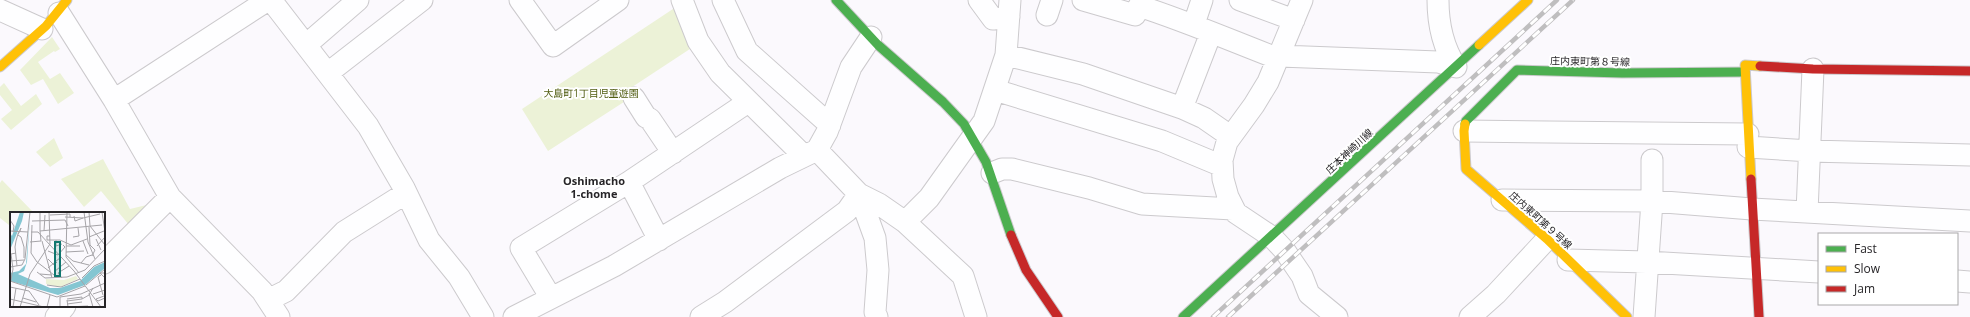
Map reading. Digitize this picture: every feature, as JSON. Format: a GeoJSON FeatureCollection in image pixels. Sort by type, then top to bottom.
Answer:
{"type":"FeatureCollection","features":[{"type":"Feature","properties":{"kind":"street"},"geometry":{"type":"LineString","coordinates":[[114,100],[175,61],[198,44],[269,0],[328,73],[368,126],[406,193],[429,240],[459,277],[483,317]]}},
{"type":"Feature","properties":{"kind":"street"},"geometry":{"type":"LineString","coordinates":[[306,46],[358,0]]}},
{"type":"Feature","properties":{"kind":"street"},"geometry":{"type":"LineString","coordinates":[[328,73],[422,0]]}},
{"type":"Feature","properties":{"kind":"street"},"geometry":{"type":"LineString","coordinates":[[520,0],[553,46],[618,0]]}},
{"type":"Feature","properties":{"kind":"street"},"geometry":{"type":"LineString","coordinates":[[682,0],[698,41],[720,73],[748,102],[859,194],[879,204],[905,222],[963,276],[976,317]]}},
{"type":"Feature","properties":{"kind":"street"},"geometry":{"type":"LineString","coordinates":[[723,0],[747,51],[830,125]]}},
{"type":"Feature","properties":{"kind":"street"},"geometry":{"type":"LineString","coordinates":[[836,0],[871,37],[958,117],[973,138],[992,173],[1013,240],[1021,258],[1037,289],[1058,317]]}},
{"type":"Feature","properties":{"kind":"street"},"geometry":{"type":"LineString","coordinates":[[978,0],[993,19],[1009,9]]}},
{"type":"Feature","properties":{"kind":"street"},"geometry":{"type":"LineString","coordinates":[[1083,0],[1135,15],[1139,6],[1280,57],[1438,62],[1456,67]]}},
{"type":"Feature","properties":{"kind":"street"},"geometry":{"type":"LineString","coordinates":[[1182,108],[1203,28],[1202,0]]}},
{"type":"Feature","properties":{"kind":"street"},"geometry":{"type":"LineString","coordinates":[[1240,0],[1294,20]]}},
{"type":"Feature","properties":{"kind":"street"},"geometry":{"type":"LineString","coordinates":[[1302,0],[1280,57],[1268,82],[1254,105],[1230,136],[1224,147],[1222,166],[1224,185],[1233,209],[1240,217],[1272,237],[1285,251],[1302,276],[1309,294],[1337,317]]}},
{"type":"Feature","properties":{"kind":"street"},"geometry":{"type":"LineString","coordinates":[[1438,0],[1444,43],[1447,52],[1456,67]]}},
{"type":"Feature","properties":{"kind":"street","name":"庄本神崎川線"},"geometry":{"type":"LineString","coordinates":[[1183,317],[1272,237],[1528,0]]}},
{"type":"Feature","properties":{"kind":"street"},"geometry":{"type":"LineString","coordinates":[[0,67],[42,29],[63,7],[170,197],[262,291],[274,309],[286,291],[344,232],[406,193]]}},
{"type":"Feature","properties":{"kind":"street"},"geometry":{"type":"LineString","coordinates":[[905,222],[929,198],[984,121],[1006,55],[1009,9]]}},
{"type":"Feature","properties":{"kind":"street"},"geometry":{"type":"LineString","coordinates":[[0,10],[42,29]]}},
{"type":"Feature","properties":{"kind":"street"},"geometry":{"type":"LineString","coordinates":[[514,317],[614,266],[780,168],[811,153],[830,125],[851,67],[871,37]]}},
{"type":"Feature","properties":{"kind":"street"},"geometry":{"type":"LineString","coordinates":[[1006,55],[1083,74],[1182,108],[1204,118],[1230,136]]}},
{"type":"Feature","properties":{"kind":"street"},"geometry":{"type":"LineString","coordinates":[[1759,317],[1745,65],[1813,69],[1970,71]]}},
{"type":"Feature","properties":{"kind":"street"},"geometry":{"type":"LineString","coordinates":[[1807,212],[1813,69]]}},
{"type":"Feature","properties":{"kind":"street","name":"庄内東町第８号線"},"geometry":{"type":"LineString","coordinates":[[1464,131],[1466,121],[1517,70],[1622,73],[1745,72]]}},
{"type":"Feature","properties":{"kind":"street"},"geometry":{"type":"LineString","coordinates":[[995,90],[1162,140],[1222,166]]}},
{"type":"Feature","properties":{"kind":"street"},"geometry":{"type":"LineString","coordinates":[[634,98],[672,153]]}},
{"type":"Feature","properties":{"kind":"street"},"geometry":{"type":"LineString","coordinates":[[551,298],[521,248],[629,182],[748,102]]}},
{"type":"Feature","properties":{"kind":"street"},"geometry":{"type":"LineString","coordinates":[[1464,131],[1748,140],[1810,151],[1970,155]]}},
{"type":"Feature","properties":{"kind":"street","name":"庄内東町第９号線"},"geometry":{"type":"LineString","coordinates":[[1464,131],[1466,169],[1547,239],[1627,317]]}},
{"type":"Feature","properties":{"kind":"street"},"geometry":{"type":"LineString","coordinates":[[1644,317],[1652,201],[1652,160]]}},
{"type":"Feature","properties":{"kind":"street"},"geometry":{"type":"LineString","coordinates":[[992,173],[1002,169],[1012,169],[1089,188],[1142,204],[1233,209]]}},
{"type":"Feature","properties":{"kind":"street"},"geometry":{"type":"LineString","coordinates":[[629,182],[658,240]]}},
{"type":"Feature","properties":{"kind":"street"},"geometry":{"type":"LineString","coordinates":[[701,317],[725,302],[847,211],[859,194]]}},
{"type":"Feature","properties":{"kind":"street"},"geometry":{"type":"LineString","coordinates":[[859,194],[875,238],[878,270],[875,312],[877,317]]}},
{"type":"Feature","properties":{"kind":"street"},"geometry":{"type":"LineString","coordinates":[[105,262],[170,197]]}},
{"type":"Feature","properties":{"kind":"street"},"geometry":{"type":"LineString","coordinates":[[1502,200],[1652,201],[1752,209],[1970,221]]}},
{"type":"Feature","properties":{"kind":"street"},"geometry":{"type":"LineString","coordinates":[[1470,317],[1496,294],[1547,239]]}},
{"type":"Feature","properties":{"kind":"street"},"geometry":{"type":"LineString","coordinates":[[1568,260],[1648,262],[1818,272]]}},
{"type":"Feature","properties":{"kind":"street"},"geometry":{"type":"LineString","coordinates":[[1958,281],[1970,282]]}},
{"type":"Feature","properties":{"kind":"street"},"geometry":{"type":"LineString","coordinates":[[56,317],[64,307]]}},
{"type":"Feature","properties":{"kind":"green space","name":"大島町1丁目児童遊園"},"geometry":{"type":"Polygon","coordinates":[[[679,5],[696,45],[623,93],[627,100],[548,151],[522,109],[679,5]]]}},
{"type":"Feature","properties":{"kind":"green space"},"geometry":{"type":"Polygon","coordinates":[[[52,37],[60,49],[55,52],[54,51],[38,62],[50,79],[60,73],[74,93],[58,104],[43,79],[31,85],[20,70],[52,37]]]}},
{"type":"Feature","properties":{"kind":"green space"},"geometry":{"type":"Polygon","coordinates":[[[4,83],[21,106],[36,94],[42,104],[11,130],[1,119],[12,110],[0,95],[0,87],[4,83]]]}},
{"type":"Feature","properties":{"kind":"green space"},"geometry":{"type":"Polygon","coordinates":[[[54,138],[63,158],[50,167],[36,152],[54,138]]]}},
{"type":"Feature","properties":{"kind":"green space"},"geometry":{"type":"Polygon","coordinates":[[[103,159],[130,209],[155,203],[129,225],[101,191],[84,207],[61,179],[103,159]]]}},
{"type":"Feature","properties":{"kind":"green space"},"geometry":{"type":"Polygon","coordinates":[[[2,180],[33,212],[10,212],[9,225],[0,218],[0,183],[2,180]]]}},
{"type":"Feature","properties":{"kind":"railway"},"geometry":{"type":"LineString","coordinates":[[1213,317],[1557,0]]}},
{"type":"Feature","properties":{"kind":"railway"},"geometry":{"type":"LineString","coordinates":[[1228,317],[1573,0]]}},
{"type":"Feature","properties":{"kind":"traffic: fast"},"geometry":{"type":"LineString","coordinates":[[836,0],[878,45],[943,102],[964,124],[986,162],[1011,235]]}},
{"type":"Feature","properties":{"kind":"traffic: fast"},"geometry":{"type":"LineString","coordinates":[[1183,317],[1479,45]]}},
{"type":"Feature","properties":{"kind":"traffic: fast"},"geometry":{"type":"LineString","coordinates":[[1465,124],[1466,121],[1517,70],[1622,73],[1745,72]]}},
{"type":"Feature","properties":{"kind":"traffic: slow"},"geometry":{"type":"LineString","coordinates":[[0,67],[46,26],[67,0]]}},
{"type":"Feature","properties":{"kind":"traffic: slow"},"geometry":{"type":"LineString","coordinates":[[1479,45],[1528,0]]}},
{"type":"Feature","properties":{"kind":"traffic: slow"},"geometry":{"type":"LineString","coordinates":[[1751,179],[1745,65],[1760,66]]}},
{"type":"Feature","properties":{"kind":"traffic: slow"},"geometry":{"type":"LineString","coordinates":[[1465,124],[1466,169],[1547,239],[1627,317]]}},
{"type":"Feature","properties":{"kind":"traffic: jam"},"geometry":{"type":"LineString","coordinates":[[1760,66],[1813,69],[1970,71]]}},
{"type":"Feature","properties":{"kind":"traffic: jam"},"geometry":{"type":"LineString","coordinates":[[1751,179],[1759,317]]}},
{"type":"Feature","properties":{"kind":"traffic: jam"},"geometry":{"type":"LineString","coordinates":[[1011,235],[1026,270],[1058,317]]}},
{"type":"Feature","properties":{"kind":"district","name":"Oshimacho 1-chome"},"geometry":{"type":"Point","coordinates":[594,187]}}]}
